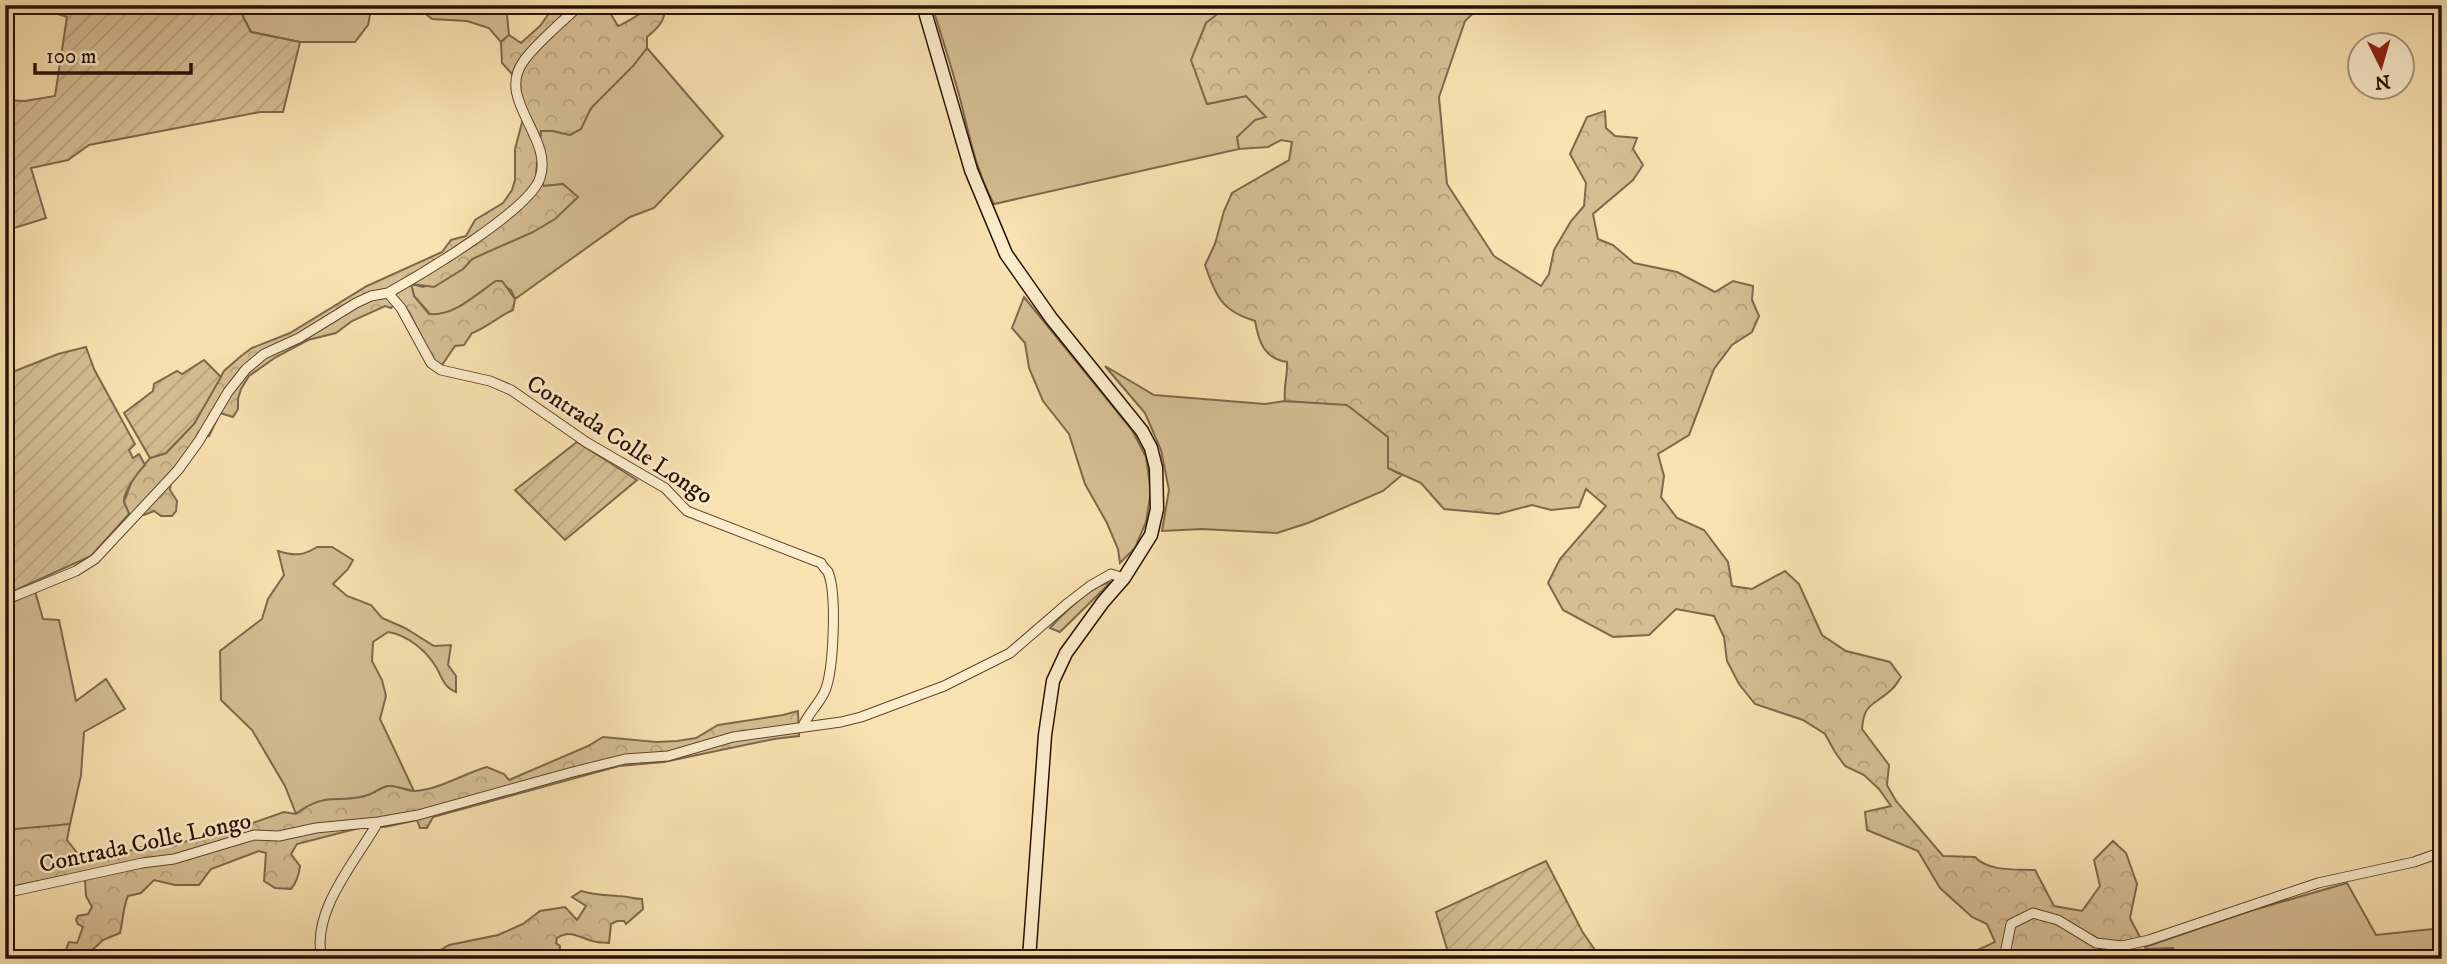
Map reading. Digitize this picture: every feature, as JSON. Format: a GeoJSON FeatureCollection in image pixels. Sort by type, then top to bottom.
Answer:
{"type":"FeatureCollection","features":[{"type":"Feature","properties":{"kind":"main road"},"geometry":{"type":"LineString","coordinates":[[923,5],[971,170],[1006,254],[1051,318],[1142,431],[1155,458],[1158,488],[1151,535],[1124,578],[1066,653],[1053,681],[1045,735],[1029,959]]}},
{"type":"Feature","properties":{"kind":"street"},"geometry":{"type":"LineString","coordinates":[[5,600],[76,571],[95,559],[178,470],[199,441],[228,391],[246,369],[264,354],[299,338],[356,303],[371,296],[388,293],[467,245],[522,201],[540,181],[542,155],[523,111],[515,79],[523,62],[580,5]]}},
{"type":"Feature","properties":{"kind":"street","name":"Contrada Colle Longo"},"geometry":{"type":"LineString","coordinates":[[388,293],[401,308],[431,363],[440,370],[490,381],[511,390],[586,442],[665,488],[687,511],[821,564],[828,572],[831,589],[833,635],[829,679],[824,693],[803,726]]}},
{"type":"Feature","properties":{"kind":"street","name":"Contrada Colle Longo"},"geometry":{"type":"LineString","coordinates":[[5,893],[142,863],[174,859],[254,835],[279,836],[418,815],[625,759],[667,756],[733,737],[861,717],[965,677],[1010,653],[1068,603],[1104,577],[1111,574],[1124,578]]}},
{"type":"Feature","properties":{"kind":"street"},"geometry":{"type":"LineString","coordinates":[[321,959],[318,945],[322,923],[334,893],[377,822]]}},
{"type":"Feature","properties":{"kind":"street"},"geometry":{"type":"LineString","coordinates":[[2004,959],[2011,925],[2034,914],[2058,920],[2096,943],[2122,946],[2149,940],[2318,883],[2414,862],[2442,852]]}},
{"type":"Feature","properties":{"kind":"green space"},"geometry":{"type":"Polygon","coordinates":[[[30,5],[237,5],[251,32],[300,42],[283,112],[260,112],[89,145],[68,160],[31,168],[46,218],[5,231],[5,100],[25,101],[55,96],[67,17],[30,5]]]}},
{"type":"Feature","properties":{"kind":"green space"},"geometry":{"type":"Polygon","coordinates":[[[237,5],[372,5],[368,25],[355,42],[300,42],[251,32],[237,5]]]}},
{"type":"Feature","properties":{"kind":"green space"},"geometry":{"type":"Polygon","coordinates":[[[415,5],[506,5],[509,35],[501,42],[489,28],[467,21],[432,19],[415,5]]]}},
{"type":"Feature","properties":{"kind":"green space"},"geometry":{"type":"Polygon","coordinates":[[[555,5],[611,5],[609,11],[618,26],[647,10],[666,5],[661,23],[647,37],[647,48],[591,108],[581,129],[570,135],[541,131],[536,173],[544,186],[563,184],[578,197],[555,219],[533,232],[472,259],[463,269],[434,287],[411,284],[414,296],[429,314],[438,314],[456,308],[496,281],[502,281],[515,299],[513,310],[472,333],[464,345],[455,346],[442,365],[434,362],[409,312],[399,299],[391,308],[385,306],[352,321],[336,333],[308,340],[276,357],[249,376],[241,389],[238,409],[233,417],[220,413],[209,436],[197,438],[172,471],[170,490],[177,501],[176,511],[172,516],[161,516],[154,511],[144,515],[129,514],[124,502],[133,478],[150,458],[166,453],[194,424],[224,371],[241,356],[252,348],[290,333],[367,286],[442,252],[451,240],[466,236],[475,220],[503,203],[515,180],[515,149],[523,119],[513,75],[502,63],[501,42],[509,35],[521,43],[540,26],[555,5]]]}},
{"type":"Feature","properties":{"kind":"green space"},"geometry":{"type":"Polygon","coordinates":[[[932,5],[1229,5],[1206,23],[1192,60],[1207,104],[1246,96],[1267,117],[1237,137],[1239,149],[994,204],[977,164],[932,5]]]}},
{"type":"Feature","properties":{"kind":"green space"},"geometry":{"type":"Polygon","coordinates":[[[1229,5],[1482,5],[1465,21],[1439,97],[1447,184],[1494,256],[1541,286],[1549,274],[1554,250],[1571,221],[1584,206],[1586,183],[1570,154],[1587,117],[1605,111],[1606,128],[1615,136],[1637,138],[1633,149],[1643,165],[1633,180],[1593,214],[1598,239],[1613,245],[1634,263],[1677,272],[1715,292],[1733,281],[1753,286],[1752,300],[1759,316],[1752,332],[1732,345],[1714,369],[1689,435],[1658,454],[1664,476],[1661,497],[1677,518],[1704,530],[1728,562],[1732,586],[1752,589],[1785,571],[1799,584],[1822,635],[1846,651],[1890,662],[1901,677],[1892,689],[1868,709],[1862,729],[1889,765],[1887,785],[1896,801],[1943,856],[1975,857],[1995,867],[2035,870],[2054,906],[2082,911],[2100,886],[2094,860],[2113,841],[2126,853],[2137,884],[2130,918],[2146,949],[2173,948],[2177,959],[1968,959],[1971,953],[1995,942],[1987,924],[1972,917],[1940,888],[1918,851],[1867,830],[1865,812],[1891,806],[1879,789],[1864,775],[1845,766],[1825,734],[1803,720],[1755,704],[1739,684],[1727,661],[1724,637],[1714,616],[1676,609],[1649,635],[1613,637],[1563,610],[1548,583],[1560,559],[1606,506],[1586,489],[1579,507],[1551,510],[1532,505],[1498,514],[1444,509],[1421,483],[1388,468],[1388,437],[1347,405],[1285,401],[1287,362],[1273,357],[1264,348],[1255,321],[1235,313],[1222,301],[1205,265],[1232,193],[1289,160],[1292,142],[1281,140],[1268,147],[1239,149],[1237,137],[1255,120],[1266,117],[1246,96],[1207,104],[1191,60],[1206,23],[1229,5]]]}},
{"type":"Feature","properties":{"kind":"green space"},"geometry":{"type":"Polygon","coordinates":[[[647,48],[723,136],[654,208],[630,217],[515,299],[511,290],[496,281],[448,312],[430,314],[414,296],[411,284],[423,287],[450,276],[463,269],[472,259],[505,243],[577,197],[563,184],[544,186],[536,173],[541,130],[570,135],[575,132],[593,106],[647,48]]]}},
{"type":"Feature","properties":{"kind":"green space"},"geometry":{"type":"Polygon","coordinates":[[[1024,297],[1132,430],[1146,457],[1151,491],[1146,522],[1135,548],[1120,563],[1118,549],[1107,523],[1085,484],[1069,434],[1043,401],[1029,368],[1025,343],[1012,328],[1024,297]]]}},
{"type":"Feature","properties":{"kind":"green space"},"geometry":{"type":"Polygon","coordinates":[[[86,347],[94,369],[135,444],[129,450],[133,458],[139,454],[145,465],[124,498],[129,514],[91,556],[5,595],[5,375],[58,354],[86,347]]]}},
{"type":"Feature","properties":{"kind":"green space"},"geometry":{"type":"Polygon","coordinates":[[[204,360],[221,377],[194,424],[166,453],[150,458],[124,413],[153,391],[154,384],[177,371],[182,374],[204,360]]]}},
{"type":"Feature","properties":{"kind":"green space"},"geometry":{"type":"Polygon","coordinates":[[[1105,366],[1154,395],[1265,404],[1285,401],[1347,404],[1388,437],[1388,468],[1402,475],[1383,491],[1308,523],[1277,533],[1202,529],[1162,531],[1169,490],[1161,450],[1145,413],[1105,366]]]}},
{"type":"Feature","properties":{"kind":"green space"},"geometry":{"type":"Polygon","coordinates":[[[577,442],[637,480],[565,540],[515,490],[577,442]]]}},
{"type":"Feature","properties":{"kind":"green space"},"geometry":{"type":"Polygon","coordinates":[[[317,547],[332,547],[353,560],[333,584],[347,596],[371,605],[382,618],[434,646],[451,645],[448,665],[456,676],[456,692],[446,685],[427,655],[409,640],[388,632],[373,642],[372,661],[382,680],[386,696],[380,719],[414,791],[387,786],[366,796],[322,801],[296,814],[285,786],[252,730],[221,700],[220,651],[262,619],[268,599],[284,575],[278,551],[298,554],[317,547]]]}},
{"type":"Feature","properties":{"kind":"green space"},"geometry":{"type":"Polygon","coordinates":[[[1111,582],[1060,632],[1050,628],[1087,594],[1111,582]]]}},
{"type":"Feature","properties":{"kind":"green space"},"geometry":{"type":"Polygon","coordinates":[[[35,591],[43,619],[59,620],[76,701],[106,679],[125,709],[84,732],[81,775],[70,824],[5,833],[5,606],[35,591]]]}},
{"type":"Feature","properties":{"kind":"green space"},"geometry":{"type":"Polygon","coordinates":[[[798,711],[799,736],[664,762],[619,766],[433,817],[427,828],[420,828],[417,820],[385,827],[363,827],[297,844],[291,854],[300,869],[291,889],[275,888],[264,881],[266,853],[259,851],[211,869],[199,885],[175,885],[154,880],[141,893],[128,896],[120,933],[103,940],[88,954],[76,959],[62,959],[69,942],[77,943],[83,927],[76,920],[78,916],[88,914],[92,907],[86,896],[85,880],[63,876],[5,888],[5,833],[16,829],[70,824],[67,840],[78,854],[107,858],[151,844],[174,846],[225,827],[241,827],[284,812],[296,814],[316,802],[357,798],[388,786],[412,791],[424,790],[487,767],[504,774],[509,780],[603,737],[656,742],[677,741],[696,738],[718,725],[798,711]]]}},
{"type":"Feature","properties":{"kind":"green space"},"geometry":{"type":"Polygon","coordinates":[[[1546,861],[1582,931],[1601,959],[1450,959],[1436,912],[1546,861]]]}},
{"type":"Feature","properties":{"kind":"green space"},"geometry":{"type":"Polygon","coordinates":[[[2347,883],[2376,935],[2442,928],[2442,959],[2177,959],[2173,948],[2147,950],[2145,947],[2250,911],[2347,883]]]}},
{"type":"Feature","properties":{"kind":"green space"},"geometry":{"type":"Polygon","coordinates":[[[581,891],[642,899],[643,909],[626,924],[624,921],[617,921],[611,924],[609,943],[591,941],[572,934],[557,938],[556,943],[560,946],[559,959],[426,959],[449,945],[498,935],[523,924],[540,911],[565,907],[577,920],[586,906],[572,897],[581,891]]]}},
{"type":"Feature","properties":{"kind":"green space"},"geometry":{"type":"Polygon","coordinates":[[[45,953],[62,959],[45,959],[45,953]]]}}]}
